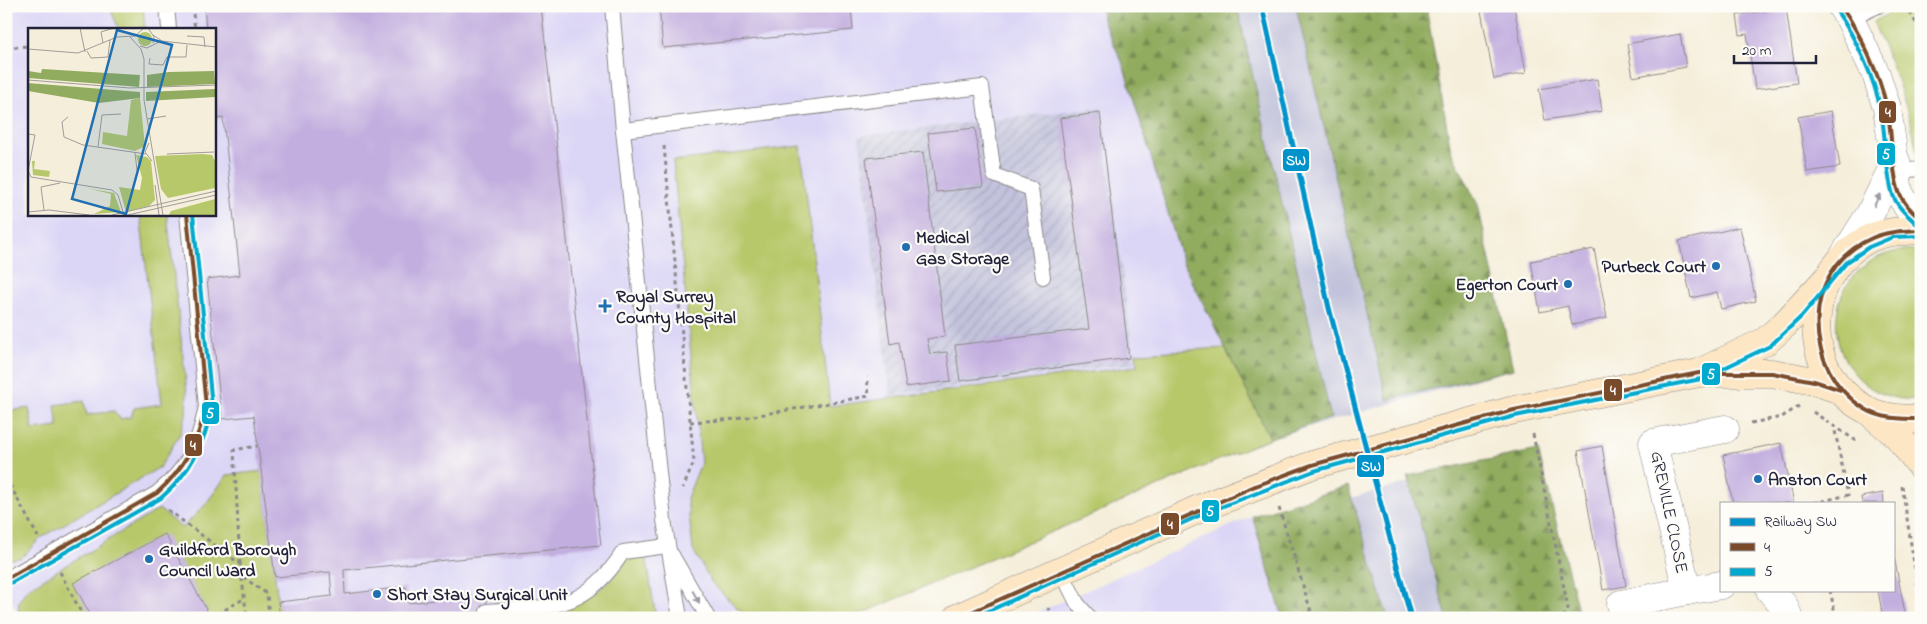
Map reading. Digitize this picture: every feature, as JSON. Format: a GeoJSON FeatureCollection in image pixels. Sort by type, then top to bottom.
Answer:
{"type":"FeatureCollection","features":[{"type":"Feature","properties":{"kind":"street"},"geometry":{"type":"LineString","coordinates":[[1845,13],[1876,74],[1908,165],[1899,193],[1909,209],[1921,219]]}},
{"type":"Feature","properties":{"kind":"street"},"geometry":{"type":"LineString","coordinates":[[1699,373],[1766,341],[1791,318],[1827,279],[1870,214],[1908,165]]}},
{"type":"Feature","properties":{"kind":"street"},"geometry":{"type":"LineString","coordinates":[[1843,257],[1866,241],[1874,238],[1892,232],[1921,230]]}},
{"type":"Feature","properties":{"kind":"street"},"geometry":{"type":"LineString","coordinates":[[1827,279],[1817,307],[1816,337],[1824,366],[1841,390],[1898,436],[1911,474]]}},
{"type":"Feature","properties":{"kind":"street"},"geometry":{"type":"LineString","coordinates":[[958,618],[1201,508],[1312,465],[1442,429],[1588,394],[1699,373],[1772,373],[1814,381],[1841,390]]}},
{"type":"Feature","properties":{"kind":"street"},"geometry":{"type":"LineString","coordinates":[[1865,408],[1893,419],[1921,419]]}},
{"type":"Feature","properties":{"kind":"street","name":"GREVILLE CLOSE"},"geometry":{"type":"LineString","coordinates":[[1687,591],[1653,443],[1726,429]]}},
{"type":"Feature","properties":{"kind":"street","name":"GREVILLE CLOSE"},"geometry":{"type":"LineString","coordinates":[[1621,604],[1720,585]]}},
{"type":"Feature","properties":{"kind":"street"},"geometry":{"type":"LineString","coordinates":[[1772,592],[1784,606],[1789,618]]}},
{"type":"Feature","properties":{"kind":"lane"},"geometry":{"type":"LineString","coordinates":[[167,6],[169,28]]}},
{"type":"Feature","properties":{"kind":"lane"},"geometry":{"type":"LineString","coordinates":[[612,6],[623,130],[667,546],[680,618]]}},
{"type":"Feature","properties":{"kind":"lane"},"geometry":{"type":"LineString","coordinates":[[1845,13],[1878,6]]}},
{"type":"Feature","properties":{"kind":"lane"},"geometry":{"type":"LineString","coordinates":[[623,130],[982,87],[994,175],[1031,189],[1043,277]]}},
{"type":"Feature","properties":{"kind":"lane"},"geometry":{"type":"LineString","coordinates":[[6,579],[157,493],[178,475],[191,458],[201,434],[206,406],[187,215]]}},
{"type":"Feature","properties":{"kind":"lane"},"geometry":{"type":"LineString","coordinates":[[488,611],[552,607],[576,599],[610,572],[623,552],[667,546]]}},
{"type":"Feature","properties":{"kind":"lane"},"geometry":{"type":"LineString","coordinates":[[667,546],[708,618]]}},
{"type":"Feature","properties":{"kind":"lane"},"geometry":{"type":"LineString","coordinates":[[1060,572],[1077,603],[1090,618]]}},
{"type":"Feature","properties":{"kind":"path"},"geometry":{"type":"LineString","coordinates":[[192,6],[195,28]]}},
{"type":"Feature","properties":{"kind":"path"},"geometry":{"type":"LineString","coordinates":[[1905,6],[1921,30]]}},
{"type":"Feature","properties":{"kind":"path"},"geometry":{"type":"LineString","coordinates":[[6,48],[28,46]]}},
{"type":"Feature","properties":{"kind":"path"},"geometry":{"type":"LineString","coordinates":[[662,125],[694,462],[682,492]]}},
{"type":"Feature","properties":{"kind":"path"},"geometry":{"type":"LineString","coordinates":[[690,422],[736,419],[869,396],[867,377]]}},
{"type":"Feature","properties":{"kind":"path"},"geometry":{"type":"LineString","coordinates":[[1726,429],[1782,417],[1801,404]]}},
{"type":"Feature","properties":{"kind":"path"},"geometry":{"type":"LineString","coordinates":[[1809,410],[1866,447]]}},
{"type":"Feature","properties":{"kind":"path"},"geometry":{"type":"LineString","coordinates":[[1531,425],[1568,608],[1563,618]]}},
{"type":"Feature","properties":{"kind":"path"},"geometry":{"type":"LineString","coordinates":[[1818,502],[1848,494],[1834,426]]}},
{"type":"Feature","properties":{"kind":"path"},"geometry":{"type":"LineString","coordinates":[[247,618],[240,564],[234,450],[258,446]]}},
{"type":"Feature","properties":{"kind":"path"},"geometry":{"type":"LineString","coordinates":[[1911,474],[1917,583],[1921,583]]}},
{"type":"Feature","properties":{"kind":"path"},"geometry":{"type":"LineString","coordinates":[[6,478],[38,536]]}},
{"type":"Feature","properties":{"kind":"path"},"geometry":{"type":"LineString","coordinates":[[164,507],[240,564]]}},
{"type":"Feature","properties":{"kind":"path"},"geometry":{"type":"LineString","coordinates":[[1279,507],[1313,618]]}},
{"type":"Feature","properties":{"kind":"path"},"geometry":{"type":"LineString","coordinates":[[56,565],[84,618]]}},
{"type":"Feature","properties":{"kind":"path"},"geometry":{"type":"LineString","coordinates":[[242,577],[267,594],[269,618]]}},
{"type":"Feature","properties":{"kind":"path"},"geometry":{"type":"LineString","coordinates":[[1830,592],[1836,618]]}},
{"type":"Feature","properties":{"kind":"path"},"geometry":{"type":"LineString","coordinates":[[211,618],[245,598]]}},
{"type":"Feature","properties":{"kind":"shaded area","name":"Royal Surrey County Hospital"},"geometry":{"type":"Polygon","coordinates":[[[6,6],[1101,6],[1103,20],[1123,64],[1183,263],[1270,438],[852,618],[752,618],[737,608],[709,618],[21,618],[6,591],[6,6]]]}},
{"type":"Feature","properties":{"kind":"shaded area"},"geometry":{"type":"Polygon","coordinates":[[[1101,6],[1426,6],[1451,151],[1478,205],[1513,369],[1270,438],[1183,263],[1123,64],[1103,20],[1101,6]]]}},
{"type":"Feature","properties":{"kind":"shaded area"},"geometry":{"type":"Polygon","coordinates":[[[1101,107],[1134,363],[890,395],[859,136],[1101,107]]]}},
{"type":"Feature","properties":{"kind":"shaded area"},"geometry":{"type":"Polygon","coordinates":[[[1516,454],[1556,618],[1357,618],[1320,506],[1516,454]]]}},
{"type":"Feature","properties":{"kind":"shaded area"},"geometry":{"type":"Polygon","coordinates":[[[1252,516],[1283,618],[1025,618],[1252,516]]]}},
{"type":"Feature","properties":{"kind":"green space"},"geometry":{"type":"Polygon","coordinates":[[[109,6],[143,6],[145,28],[119,28],[109,6]]]}},
{"type":"Feature","properties":{"kind":"green space"},"geometry":{"type":"Polygon","coordinates":[[[1101,6],[1237,6],[1331,418],[1270,438],[1183,263],[1123,64],[1103,20],[1101,6]]]}},
{"type":"Feature","properties":{"kind":"green space"},"geometry":{"type":"Polygon","coordinates":[[[1296,6],[1426,6],[1451,151],[1478,205],[1513,369],[1387,400],[1296,6]]]}},
{"type":"Feature","properties":{"kind":"green space"},"geometry":{"type":"Polygon","coordinates":[[[1903,6],[1921,30],[1921,157],[1918,158],[1915,140],[1900,88],[1873,22],[1903,6]]]}},
{"type":"Feature","properties":{"kind":"green space"},"geometry":{"type":"Polygon","coordinates":[[[801,146],[830,406],[1137,366],[1136,353],[1225,348],[1270,438],[852,618],[752,618],[737,608],[712,583],[693,550],[687,498],[701,463],[673,161],[801,146]]]}},
{"type":"Feature","properties":{"kind":"green space"},"geometry":{"type":"Polygon","coordinates":[[[140,215],[167,215],[187,393],[186,414],[180,434],[160,467],[41,538],[21,558],[6,560],[6,395],[9,411],[29,408],[33,430],[58,427],[55,405],[84,401],[87,415],[114,411],[120,419],[131,417],[134,408],[162,404],[140,215]]]}},
{"type":"Feature","properties":{"kind":"green space"},"geometry":{"type":"Polygon","coordinates":[[[1921,251],[1921,399],[1910,400],[1892,397],[1876,391],[1857,376],[1844,358],[1838,337],[1837,316],[1842,295],[1853,276],[1870,262],[1893,252],[1921,251]]]}},
{"type":"Feature","properties":{"kind":"green space"},"geometry":{"type":"Polygon","coordinates":[[[1538,450],[1580,618],[1447,618],[1407,476],[1538,450]]]}},
{"type":"Feature","properties":{"kind":"green space"},"geometry":{"type":"Polygon","coordinates":[[[262,471],[280,618],[18,618],[19,601],[27,589],[159,509],[182,528],[205,505],[227,475],[262,471]]]}},
{"type":"Feature","properties":{"kind":"green space"},"geometry":{"type":"Polygon","coordinates":[[[1348,486],[1388,618],[1283,618],[1252,516],[1348,486]]]}},
{"type":"Feature","properties":{"kind":"green space"},"geometry":{"type":"Polygon","coordinates":[[[646,555],[656,618],[529,618],[560,610],[586,599],[608,582],[628,557],[646,555]]]}},
{"type":"Feature","properties":{"kind":"building","name":"Royal Surrey County Hospital"},"geometry":{"type":"Polygon","coordinates":[[[204,6],[541,6],[601,545],[344,570],[345,594],[406,587],[408,603],[486,594],[488,618],[280,618],[278,602],[332,596],[330,572],[275,577],[254,416],[222,419],[207,279],[240,275],[223,118],[216,119],[215,28],[206,28],[204,6]]]}},
{"type":"Feature","properties":{"kind":"building"},"geometry":{"type":"Polygon","coordinates":[[[659,6],[851,6],[853,30],[663,48],[659,6]]]}},
{"type":"Feature","properties":{"kind":"building"},"geometry":{"type":"Polygon","coordinates":[[[1514,6],[1526,73],[1494,79],[1481,11],[1514,6]]]}},
{"type":"Feature","properties":{"kind":"building"},"geometry":{"type":"Polygon","coordinates":[[[1786,8],[1797,83],[1755,89],[1747,34],[1740,35],[1737,15],[1786,8]]]}},
{"type":"Feature","properties":{"kind":"building"},"geometry":{"type":"Polygon","coordinates":[[[1680,34],[1686,67],[1633,77],[1627,44],[1680,34]]]}},
{"type":"Feature","properties":{"kind":"building"},"geometry":{"type":"Polygon","coordinates":[[[1597,79],[1602,111],[1545,120],[1539,89],[1597,79]]]}},
{"type":"Feature","properties":{"kind":"building"},"geometry":{"type":"Polygon","coordinates":[[[1831,111],[1840,167],[1807,172],[1798,117],[1831,111]]]}},
{"type":"Feature","properties":{"kind":"building"},"geometry":{"type":"Polygon","coordinates":[[[1100,113],[1129,358],[960,381],[955,345],[1089,329],[1060,118],[1100,113]]]}},
{"type":"Feature","properties":{"kind":"building"},"geometry":{"type":"Polygon","coordinates":[[[975,128],[983,187],[936,192],[928,133],[975,128]]]}},
{"type":"Feature","properties":{"kind":"building","name":"Medical Gas Storage"},"geometry":{"type":"Polygon","coordinates":[[[923,152],[945,336],[927,339],[930,354],[947,352],[951,381],[906,387],[899,342],[890,344],[866,158],[923,152]]]}},
{"type":"Feature","properties":{"kind":"building","name":"Purbeck Court"},"geometry":{"type":"Polygon","coordinates":[[[1740,227],[1756,301],[1721,309],[1717,292],[1691,298],[1679,241],[1740,227]]]}},
{"type":"Feature","properties":{"kind":"building","name":"Egerton Court"},"geometry":{"type":"Polygon","coordinates":[[[1594,249],[1607,318],[1572,325],[1568,306],[1540,312],[1531,261],[1594,249]]]}},
{"type":"Feature","properties":{"kind":"building","name":"Anston Court"},"geometry":{"type":"Polygon","coordinates":[[[1781,443],[1794,502],[1733,502],[1723,455],[1781,443]]]}},
{"type":"Feature","properties":{"kind":"building"},"geometry":{"type":"Polygon","coordinates":[[[1602,446],[1626,586],[1603,590],[1578,451],[1602,446]]]}},
{"type":"Feature","properties":{"kind":"building"},"geometry":{"type":"Polygon","coordinates":[[[1883,493],[1884,502],[1862,502],[1861,497],[1883,493]]]}},
{"type":"Feature","properties":{"kind":"building","name":"Guildford Borough Council Ward"},"geometry":{"type":"Polygon","coordinates":[[[165,534],[211,618],[92,618],[73,583],[165,534]]]}},
{"type":"Feature","properties":{"kind":"building"},"geometry":{"type":"Polygon","coordinates":[[[1894,556],[1906,618],[1883,618],[1878,592],[1894,592],[1894,556]]]}},
{"type":"Feature","properties":{"kind":"building"},"geometry":{"type":"Polygon","coordinates":[[[1617,614],[1618,618],[1577,618],[1577,616],[1617,614]]]}},
{"type":"Feature","properties":{"kind":"rail line","name":"SW"},"geometry":{"type":"LineString","coordinates":[[1262,6],[1329,308],[1411,618]]}},
{"type":"Feature","properties":{"kind":"transit line","name":"4"},"geometry":{"type":"LineString","coordinates":[[1841,6],[1856,29],[1884,95],[1889,118],[1894,172],[1899,192],[1908,207],[1921,219]]}},
{"type":"Feature","properties":{"kind":"transit line","name":"5"},"geometry":{"type":"LineString","coordinates":[[1836,10],[1857,45],[1874,85],[1881,111],[1888,175],[1893,195],[1900,207],[1917,224]]}},
{"type":"Feature","properties":{"kind":"transit line","name":"4"},"geometry":{"type":"LineString","coordinates":[[6,579],[157,493],[167,484],[189,454],[199,431],[206,406],[187,215]]}},
{"type":"Feature","properties":{"kind":"transit line","name":"5"},"geometry":{"type":"LineString","coordinates":[[9,584],[161,498],[180,478],[195,457],[205,433],[212,406],[193,215]]}},
{"type":"Feature","properties":{"kind":"transit line","name":"4"},"geometry":{"type":"LineString","coordinates":[[1921,230],[1884,234],[1872,238],[1848,253],[1832,272],[1821,295],[1818,320],[1820,346],[1829,370],[1844,392],[1865,409],[1878,415],[1921,419]]}},
{"type":"Feature","properties":{"kind":"transit line","name":"5"},"geometry":{"type":"LineString","coordinates":[[973,618],[1203,514],[1314,471],[1515,416],[1701,379],[1770,346],[1802,316],[1847,262],[1869,247],[1893,237],[1921,236]]}},
{"type":"Feature","properties":{"kind":"transit line","name":"4"},"geometry":{"type":"LineString","coordinates":[[958,618],[1255,486],[1312,465],[1514,410],[1699,373],[1772,373],[1814,381],[1841,390]]}},
{"type":"Feature","properties":{"kind":"place","name":"Medical Gas Storage"},"geometry":{"type":"Point","coordinates":[906,247]}},
{"type":"Feature","properties":{"kind":"place","name":"Purbeck Court"},"geometry":{"type":"Point","coordinates":[1716,266]}},
{"type":"Feature","properties":{"kind":"place","name":"Egerton Court"},"geometry":{"type":"Point","coordinates":[1568,284]}},
{"type":"Feature","properties":{"kind":"place","name":"Royal Surrey County Hospital"},"geometry":{"type":"Point","coordinates":[605,306]}},
{"type":"Feature","properties":{"kind":"place","name":"Anston Court"},"geometry":{"type":"Point","coordinates":[1758,479]}},
{"type":"Feature","properties":{"kind":"place","name":"Guildford Borough Council Ward"},"geometry":{"type":"Point","coordinates":[149,559]}},
{"type":"Feature","properties":{"kind":"place","name":"Short Stay Surgical Unit"},"geometry":{"type":"Point","coordinates":[377,594]}}]}
